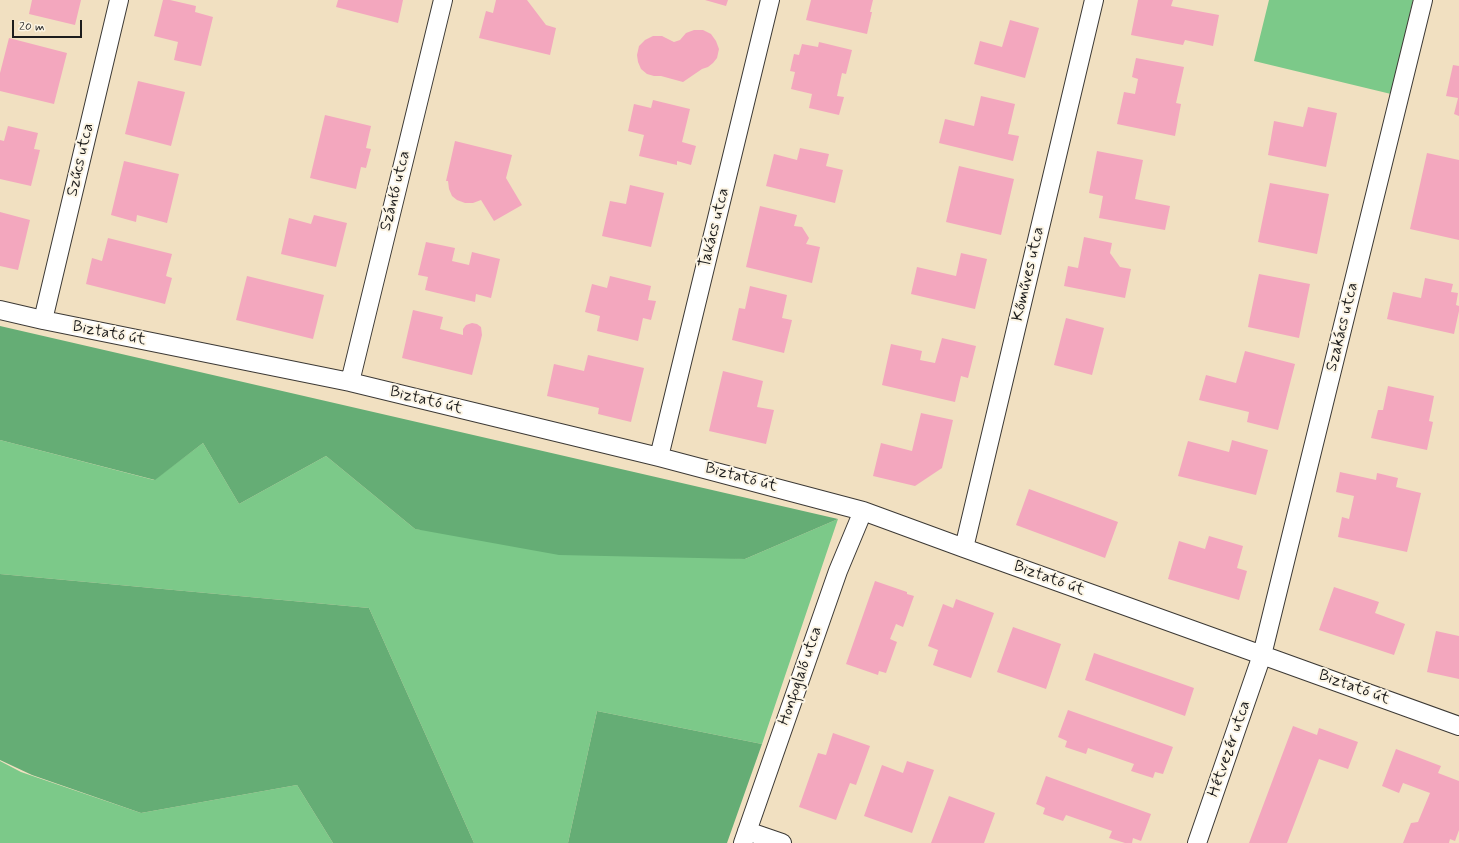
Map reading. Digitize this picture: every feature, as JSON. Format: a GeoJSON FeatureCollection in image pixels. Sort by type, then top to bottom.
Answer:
{"type":"FeatureCollection","features":[{"type":"Feature","properties":{"kind":"street","name":"Szűcs utca"},"geometry":{"type":"LineString","coordinates":[[43,320],[119,0]]}},
{"type":"Feature","properties":{"kind":"street","name":"Szántó utca"},"geometry":{"type":"LineString","coordinates":[[350,382],[443,0]]}},
{"type":"Feature","properties":{"kind":"street","name":"Takács utca"},"geometry":{"type":"LineString","coordinates":[[659,457],[770,0]]}},
{"type":"Feature","properties":{"kind":"street","name":"Kőműves utca"},"geometry":{"type":"LineString","coordinates":[[964,548],[1094,0]]}},
{"type":"Feature","properties":{"kind":"street","name":"Szakács utca"},"geometry":{"type":"LineString","coordinates":[[1262,655],[1423,0]]}},
{"type":"Feature","properties":{"kind":"street","name":"Biztató út"},"geometry":{"type":"LineString","coordinates":[[0,310],[350,382],[659,457],[863,511],[1459,726]]}},
{"type":"Feature","properties":{"kind":"street","name":"Honfoglaló utca"},"geometry":{"type":"LineString","coordinates":[[745,837],[836,578],[863,511]]}},
{"type":"Feature","properties":{"kind":"street","name":"Hétvezér utca"},"geometry":{"type":"LineString","coordinates":[[1197,843],[1262,655]]}},
{"type":"Feature","properties":{"kind":"street"},"geometry":{"type":"LineString","coordinates":[[745,837],[782,843]]}},
{"type":"Feature","properties":{"kind":"green space"},"geometry":{"type":"Polygon","coordinates":[[[1269,0],[1413,0],[1391,94],[1254,61],[1269,0]]]}},
{"type":"Feature","properties":{"kind":"green space"},"geometry":{"type":"Polygon","coordinates":[[[0,326],[838,519],[745,559],[559,555],[415,529],[326,456],[239,504],[203,443],[155,480],[0,440],[0,326]]]}},
{"type":"Feature","properties":{"kind":"green space"},"geometry":{"type":"Polygon","coordinates":[[[0,440],[154,480],[203,443],[239,504],[326,456],[415,529],[745,559],[838,519],[762,744],[597,711],[568,843],[474,843],[369,608],[0,574],[0,440]]]}},
{"type":"Feature","properties":{"kind":"green space"},"geometry":{"type":"Polygon","coordinates":[[[0,574],[369,608],[474,843],[333,843],[297,785],[141,813],[32,775],[0,760],[0,574]]]}},
{"type":"Feature","properties":{"kind":"green space"},"geometry":{"type":"Polygon","coordinates":[[[597,711],[762,744],[727,843],[568,843],[597,711]]]}},
{"type":"Feature","properties":{"kind":"green space"},"geometry":{"type":"Polygon","coordinates":[[[0,761],[21,772],[141,813],[297,785],[333,843],[0,843],[0,761]]]}},
{"type":"Feature","properties":{"kind":"building"},"geometry":{"type":"Polygon","coordinates":[[[32,0],[81,0],[75,25],[29,14],[32,0]]]}},
{"type":"Feature","properties":{"kind":"building"},"geometry":{"type":"Polygon","coordinates":[[[163,0],[170,0],[196,6],[195,12],[213,17],[201,66],[174,60],[178,42],[154,36],[163,0]]]}},
{"type":"Feature","properties":{"kind":"building"},"geometry":{"type":"Polygon","coordinates":[[[338,0],[403,0],[398,23],[336,7],[338,0]]]}},
{"type":"Feature","properties":{"kind":"building"},"geometry":{"type":"Polygon","coordinates":[[[496,0],[527,0],[546,25],[556,28],[550,55],[479,38],[486,11],[493,13],[496,0]]]}},
{"type":"Feature","properties":{"kind":"building"},"geometry":{"type":"Polygon","coordinates":[[[705,0],[728,0],[726,6],[705,0]]]}},
{"type":"Feature","properties":{"kind":"building"},"geometry":{"type":"Polygon","coordinates":[[[811,0],[873,0],[867,34],[806,20],[811,0]]]}},
{"type":"Feature","properties":{"kind":"building"},"geometry":{"type":"Polygon","coordinates":[[[1138,0],[1173,0],[1171,6],[1219,15],[1213,46],[1185,40],[1183,45],[1131,35],[1138,0]]]}},
{"type":"Feature","properties":{"kind":"building"},"geometry":{"type":"Polygon","coordinates":[[[1010,20],[1039,28],[1025,78],[974,64],[980,41],[1002,47],[1010,20]]]}},
{"type":"Feature","properties":{"kind":"building"},"geometry":{"type":"Polygon","coordinates":[[[694,30],[703,30],[711,34],[716,41],[719,49],[717,58],[708,67],[702,69],[683,82],[647,74],[641,69],[637,55],[639,46],[645,40],[653,36],[662,36],[674,42],[680,40],[686,33],[694,30]]]}},
{"type":"Feature","properties":{"kind":"building"},"geometry":{"type":"Polygon","coordinates":[[[9,38],[67,53],[54,104],[0,91],[0,73],[9,38]]]}},
{"type":"Feature","properties":{"kind":"building"},"geometry":{"type":"Polygon","coordinates":[[[819,42],[852,50],[846,74],[842,73],[837,96],[844,97],[839,115],[809,108],[812,94],[791,89],[795,72],[790,71],[794,54],[799,55],[802,44],[818,47],[819,42]]]}},
{"type":"Feature","properties":{"kind":"building"},"geometry":{"type":"Polygon","coordinates":[[[1136,58],[1184,67],[1176,103],[1181,104],[1175,136],[1117,124],[1124,92],[1135,94],[1138,79],[1132,77],[1136,58]]]}},
{"type":"Feature","properties":{"kind":"building"},"geometry":{"type":"Polygon","coordinates":[[[1453,65],[1459,66],[1459,116],[1454,114],[1458,98],[1446,96],[1453,65]]]}},
{"type":"Feature","properties":{"kind":"building"},"geometry":{"type":"Polygon","coordinates":[[[138,81],[185,92],[171,146],[125,134],[138,81]]]}},
{"type":"Feature","properties":{"kind":"building"},"geometry":{"type":"Polygon","coordinates":[[[981,96],[1015,104],[1008,134],[1019,136],[1013,161],[939,143],[945,119],[974,126],[981,96]]]}},
{"type":"Feature","properties":{"kind":"building"},"geometry":{"type":"Polygon","coordinates":[[[653,100],[690,109],[682,142],[696,146],[691,165],[677,161],[677,165],[639,156],[644,135],[628,131],[634,104],[651,108],[653,100]]]}},
{"type":"Feature","properties":{"kind":"building"},"geometry":{"type":"Polygon","coordinates":[[[1308,107],[1337,113],[1326,167],[1268,155],[1274,121],[1303,127],[1308,107]]]}},
{"type":"Feature","properties":{"kind":"building"},"geometry":{"type":"Polygon","coordinates":[[[325,115],[371,126],[366,148],[371,149],[366,168],[361,167],[356,189],[310,178],[325,115]]]}},
{"type":"Feature","properties":{"kind":"building"},"geometry":{"type":"Polygon","coordinates":[[[8,126],[38,133],[34,149],[40,150],[31,186],[0,179],[0,140],[4,141],[8,126]]]}},
{"type":"Feature","properties":{"kind":"building"},"geometry":{"type":"Polygon","coordinates":[[[455,141],[512,155],[506,178],[522,205],[494,221],[481,200],[473,203],[465,203],[452,196],[448,181],[446,181],[455,141]]]}},
{"type":"Feature","properties":{"kind":"building"},"geometry":{"type":"Polygon","coordinates":[[[800,148],[829,154],[826,166],[843,170],[835,203],[766,186],[774,154],[797,160],[800,148]]]}},
{"type":"Feature","properties":{"kind":"building"},"geometry":{"type":"Polygon","coordinates":[[[1097,151],[1143,160],[1135,199],[1170,206],[1165,230],[1099,218],[1103,196],[1089,193],[1097,151]]]}},
{"type":"Feature","properties":{"kind":"building"},"geometry":{"type":"Polygon","coordinates":[[[1427,153],[1459,160],[1459,240],[1410,229],[1427,153]]]}},
{"type":"Feature","properties":{"kind":"building"},"geometry":{"type":"Polygon","coordinates":[[[124,161],[179,174],[167,223],[137,215],[136,222],[111,215],[124,161]]]}},
{"type":"Feature","properties":{"kind":"building"},"geometry":{"type":"Polygon","coordinates":[[[959,166],[1014,179],[1001,235],[946,222],[959,166]]]}},
{"type":"Feature","properties":{"kind":"building"},"geometry":{"type":"Polygon","coordinates":[[[1270,183],[1329,194],[1317,254],[1258,242],[1270,183]]]}},
{"type":"Feature","properties":{"kind":"building"},"geometry":{"type":"Polygon","coordinates":[[[630,185],[664,193],[651,247],[602,236],[610,201],[626,204],[630,185]]]}},
{"type":"Feature","properties":{"kind":"building"},"geometry":{"type":"Polygon","coordinates":[[[760,206],[797,215],[794,226],[802,227],[809,238],[806,244],[820,247],[812,283],[746,267],[760,206]]]}},
{"type":"Feature","properties":{"kind":"building"},"geometry":{"type":"Polygon","coordinates":[[[0,212],[30,220],[18,270],[0,266],[0,212]]]}},
{"type":"Feature","properties":{"kind":"building"},"geometry":{"type":"Polygon","coordinates":[[[314,215],[347,223],[336,267],[281,254],[289,218],[311,224],[314,215]]]}},
{"type":"Feature","properties":{"kind":"building"},"geometry":{"type":"Polygon","coordinates":[[[1084,237],[1112,243],[1110,253],[1120,267],[1131,269],[1125,298],[1064,286],[1068,266],[1078,268],[1084,237]]]}},
{"type":"Feature","properties":{"kind":"building"},"geometry":{"type":"Polygon","coordinates":[[[108,238],[172,254],[166,276],[172,278],[165,304],[86,284],[92,258],[102,261],[108,238]]]}},
{"type":"Feature","properties":{"kind":"building"},"geometry":{"type":"Polygon","coordinates":[[[426,242],[455,248],[452,261],[469,265],[472,252],[500,259],[491,298],[476,294],[475,302],[425,290],[428,277],[418,275],[426,242]]]}},
{"type":"Feature","properties":{"kind":"building"},"geometry":{"type":"Polygon","coordinates":[[[961,253],[987,259],[975,309],[911,294],[917,267],[956,276],[961,253]]]}},
{"type":"Feature","properties":{"kind":"building"},"geometry":{"type":"Polygon","coordinates":[[[1259,274],[1310,284],[1299,338],[1248,327],[1259,274]]]}},
{"type":"Feature","properties":{"kind":"building"},"geometry":{"type":"Polygon","coordinates":[[[247,276],[324,295],[313,339],[236,320],[247,276]]]}},
{"type":"Feature","properties":{"kind":"building"},"geometry":{"type":"Polygon","coordinates":[[[610,276],[651,286],[648,300],[656,301],[651,320],[643,318],[638,341],[597,331],[600,316],[585,312],[592,284],[607,288],[610,276]]]}},
{"type":"Feature","properties":{"kind":"building"},"geometry":{"type":"Polygon","coordinates":[[[1425,278],[1453,284],[1451,292],[1458,293],[1456,305],[1459,306],[1459,311],[1454,334],[1387,319],[1393,292],[1421,298],[1425,278]]]}},
{"type":"Feature","properties":{"kind":"building"},"geometry":{"type":"Polygon","coordinates":[[[750,286],[787,295],[782,318],[792,320],[784,353],[732,340],[739,308],[745,309],[750,286]]]}},
{"type":"Feature","properties":{"kind":"building"},"geometry":{"type":"Polygon","coordinates":[[[413,310],[443,317],[440,329],[463,335],[463,329],[466,325],[472,323],[481,327],[482,335],[472,375],[402,358],[413,310]]]}},
{"type":"Feature","properties":{"kind":"building"},"geometry":{"type":"Polygon","coordinates":[[[1066,318],[1104,328],[1092,375],[1054,365],[1066,318]]]}},
{"type":"Feature","properties":{"kind":"building"},"geometry":{"type":"Polygon","coordinates":[[[942,338],[976,346],[968,378],[961,376],[955,402],[882,385],[891,344],[922,351],[920,360],[935,363],[942,338]]]}},
{"type":"Feature","properties":{"kind":"building"},"geometry":{"type":"Polygon","coordinates":[[[1245,351],[1295,364],[1278,430],[1247,422],[1249,412],[1199,400],[1206,375],[1236,383],[1245,351]]]}},
{"type":"Feature","properties":{"kind":"building"},"geometry":{"type":"Polygon","coordinates":[[[588,355],[644,368],[631,422],[598,414],[599,408],[547,396],[554,364],[584,371],[588,355]]]}},
{"type":"Feature","properties":{"kind":"building"},"geometry":{"type":"Polygon","coordinates":[[[723,371],[763,381],[757,407],[774,410],[766,444],[709,431],[723,371]]]}},
{"type":"Feature","properties":{"kind":"building"},"geometry":{"type":"Polygon","coordinates":[[[1388,386],[1434,396],[1429,421],[1433,422],[1427,450],[1371,438],[1378,410],[1383,410],[1388,386]]]}},
{"type":"Feature","properties":{"kind":"building"},"geometry":{"type":"Polygon","coordinates":[[[921,413],[953,420],[942,468],[915,486],[873,476],[881,443],[912,451],[921,413]]]}},
{"type":"Feature","properties":{"kind":"building"},"geometry":{"type":"Polygon","coordinates":[[[1232,440],[1268,450],[1256,495],[1178,476],[1188,441],[1229,452],[1232,440]]]}},
{"type":"Feature","properties":{"kind":"building"},"geometry":{"type":"Polygon","coordinates":[[[1340,472],[1376,480],[1377,473],[1398,478],[1396,487],[1421,493],[1407,552],[1338,537],[1342,517],[1349,519],[1354,496],[1336,492],[1340,472]]]}},
{"type":"Feature","properties":{"kind":"building"},"geometry":{"type":"Polygon","coordinates":[[[1029,489],[1118,522],[1105,558],[1016,525],[1029,489]]]}},
{"type":"Feature","properties":{"kind":"building"},"geometry":{"type":"Polygon","coordinates":[[[1209,536],[1243,546],[1237,568],[1247,571],[1239,600],[1168,579],[1179,541],[1205,549],[1209,536]]]}},
{"type":"Feature","properties":{"kind":"building"},"geometry":{"type":"Polygon","coordinates":[[[875,581],[907,592],[907,594],[914,596],[903,627],[896,624],[890,639],[897,642],[886,673],[879,671],[878,675],[846,664],[875,581]]]}},
{"type":"Feature","properties":{"kind":"building"},"geometry":{"type":"Polygon","coordinates":[[[1334,587],[1379,602],[1375,613],[1405,624],[1394,655],[1319,630],[1334,587]]]}},
{"type":"Feature","properties":{"kind":"building"},"geometry":{"type":"Polygon","coordinates":[[[956,599],[994,613],[971,678],[933,665],[938,650],[928,646],[943,604],[953,608],[956,599]]]}},
{"type":"Feature","properties":{"kind":"building"},"geometry":{"type":"Polygon","coordinates":[[[1013,627],[1061,644],[1046,689],[997,672],[1013,627]]]}},
{"type":"Feature","properties":{"kind":"building"},"geometry":{"type":"Polygon","coordinates":[[[1436,631],[1459,636],[1459,679],[1427,672],[1436,631]]]}},
{"type":"Feature","properties":{"kind":"building"},"geometry":{"type":"Polygon","coordinates":[[[1094,653],[1194,688],[1185,716],[1085,680],[1094,653]]]}},
{"type":"Feature","properties":{"kind":"building"},"geometry":{"type":"Polygon","coordinates":[[[1068,710],[1173,747],[1163,774],[1155,772],[1153,778],[1131,771],[1134,764],[1088,748],[1086,754],[1065,747],[1067,741],[1058,737],[1068,710]]]}},
{"type":"Feature","properties":{"kind":"building"},"geometry":{"type":"Polygon","coordinates":[[[1293,726],[1317,735],[1319,728],[1358,742],[1348,769],[1319,759],[1287,843],[1249,843],[1293,726]]]}},
{"type":"Feature","properties":{"kind":"building"},"geometry":{"type":"Polygon","coordinates":[[[833,733],[870,746],[856,785],[850,783],[836,820],[799,807],[818,753],[826,755],[833,733]]]}},
{"type":"Feature","properties":{"kind":"building"},"geometry":{"type":"Polygon","coordinates":[[[1396,749],[1441,766],[1438,773],[1459,781],[1459,830],[1455,841],[1450,839],[1449,843],[1403,843],[1411,823],[1418,822],[1430,793],[1403,783],[1399,793],[1382,786],[1396,749]]]}},
{"type":"Feature","properties":{"kind":"building"},"geometry":{"type":"Polygon","coordinates":[[[907,761],[934,770],[912,833],[864,816],[882,765],[903,773],[907,761]]]}},
{"type":"Feature","properties":{"kind":"building"},"geometry":{"type":"Polygon","coordinates":[[[1046,776],[1151,814],[1141,841],[1133,838],[1132,843],[1125,843],[1109,838],[1112,831],[1066,815],[1063,821],[1043,814],[1045,808],[1036,804],[1046,776]]]}},
{"type":"Feature","properties":{"kind":"building"},"geometry":{"type":"Polygon","coordinates":[[[949,796],[995,813],[984,843],[931,843],[949,796]]]}}]}
